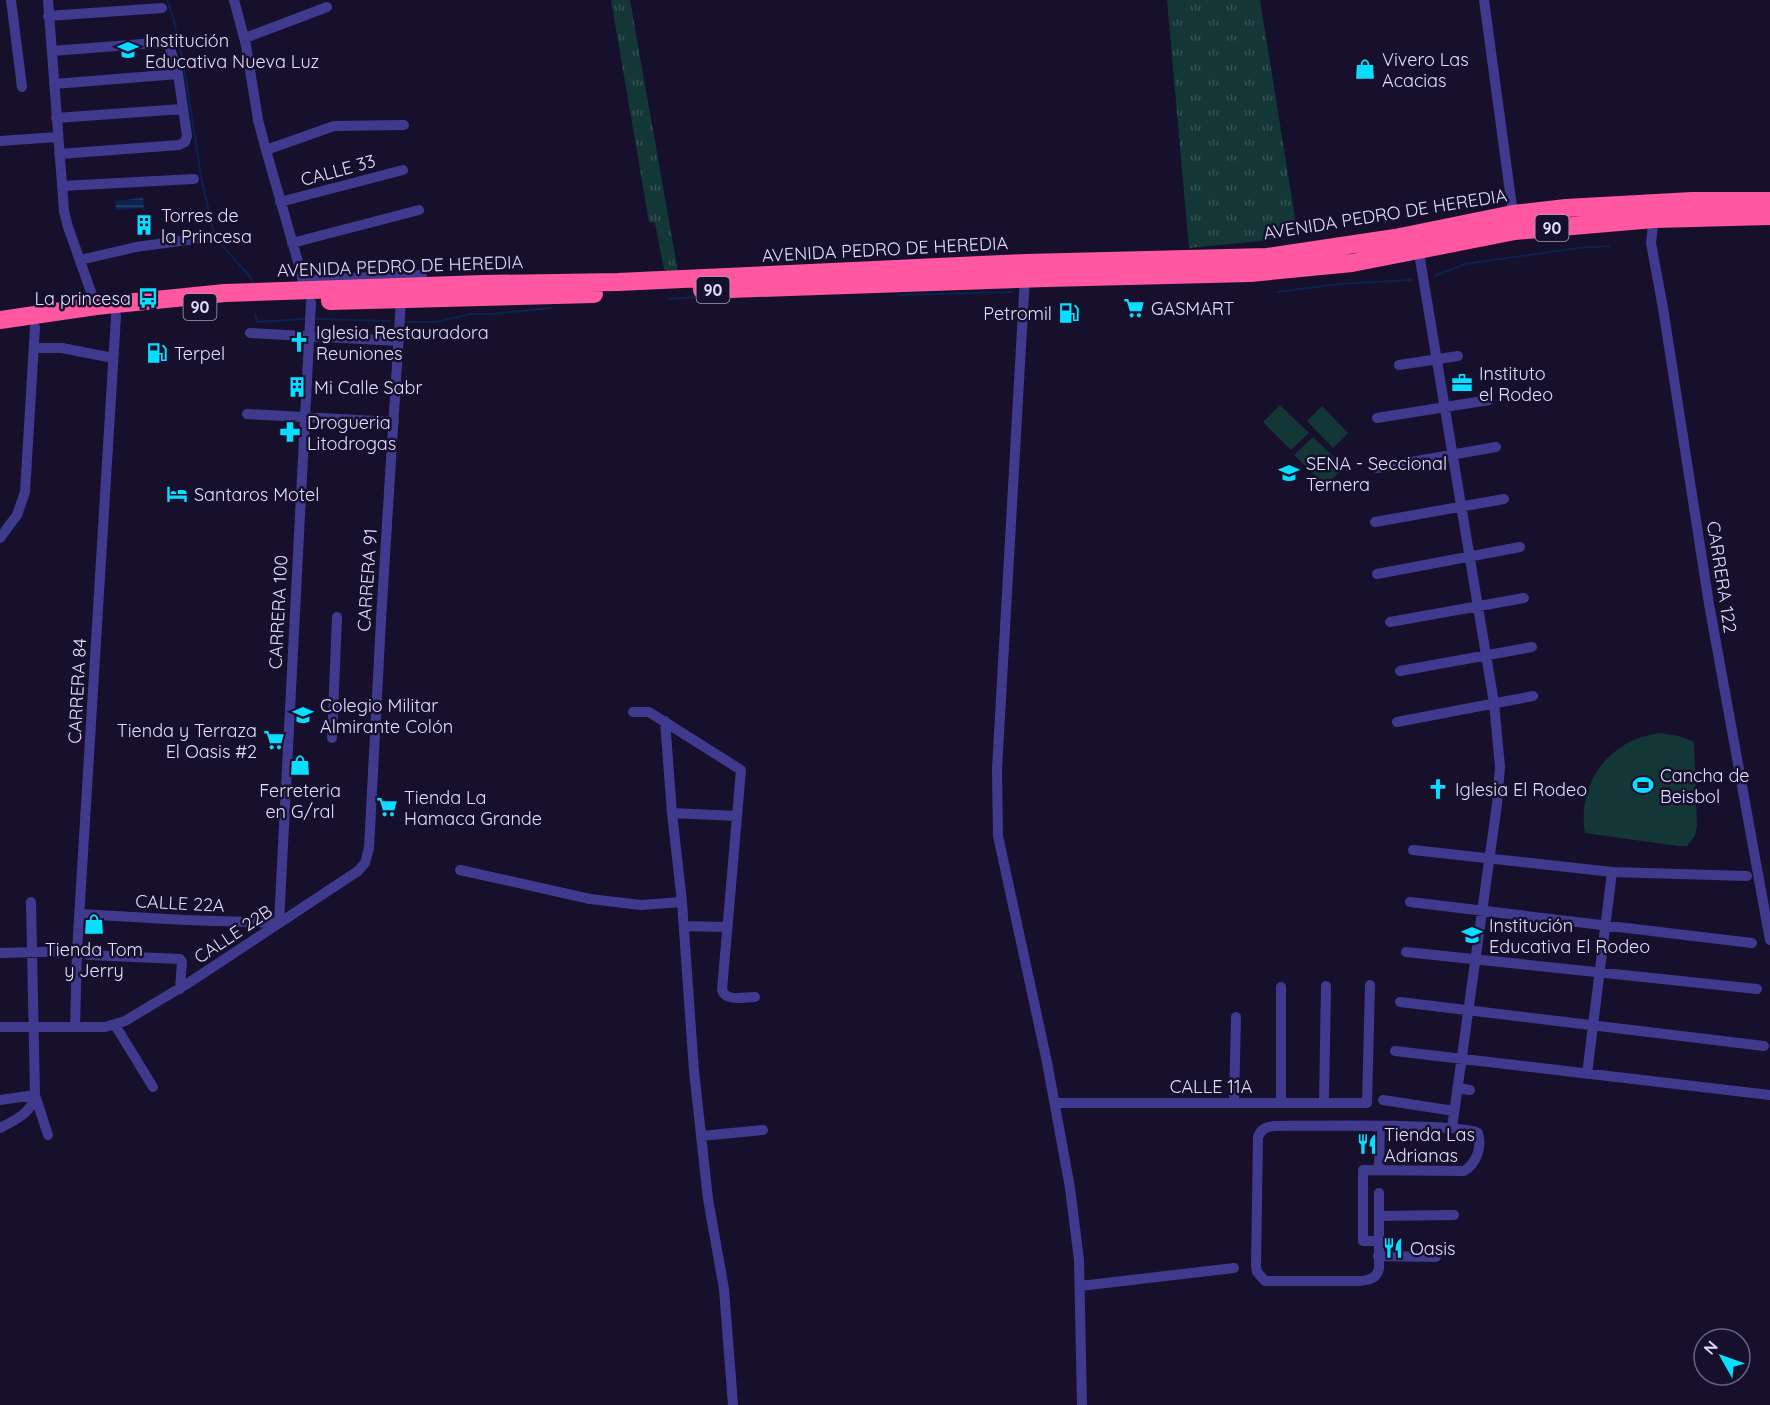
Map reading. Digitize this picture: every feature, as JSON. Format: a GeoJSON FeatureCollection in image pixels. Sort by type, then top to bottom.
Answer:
{"type":"FeatureCollection","features":[{"type":"Feature","properties":{"kind":"highway","name":"AVENIDA PEDRO DE HEREDIA"},"geometry":{"type":"LineString","coordinates":[[1417,243],[1654,211],[1770,201]]}},
{"type":"Feature","properties":{"kind":"highway","name":"AVENIDA PEDRO DE HEREDIA"},"geometry":{"type":"LineString","coordinates":[[0,320],[96,306],[225,293],[483,284],[1025,271],[1250,273],[1352,263],[1513,214],[1566,208],[1770,216]]}},
{"type":"Feature","properties":{"kind":"highway","name":"AVENIDA PEDRO DE HEREDIA"},"geometry":{"type":"LineString","coordinates":[[0,333],[116,316],[230,304],[306,291],[401,300],[1025,271]]}},
{"type":"Feature","properties":{"kind":"street"},"geometry":{"type":"LineString","coordinates":[[11,0],[22,87]]}},
{"type":"Feature","properties":{"kind":"street"},"geometry":{"type":"LineString","coordinates":[[48,0],[57,137],[68,227],[96,306]]}},
{"type":"Feature","properties":{"kind":"street","name":"CARRERA 100"},"geometry":{"type":"LineString","coordinates":[[234,0],[245,38],[258,120],[306,291],[308,336],[279,923]]}},
{"type":"Feature","properties":{"kind":"street"},"geometry":{"type":"LineString","coordinates":[[1484,0],[1513,214]]}},
{"type":"Feature","properties":{"kind":"street"},"geometry":{"type":"LineString","coordinates":[[245,38],[327,7]]}},
{"type":"Feature","properties":{"kind":"street"},"geometry":{"type":"LineString","coordinates":[[48,16],[162,8]]}},
{"type":"Feature","properties":{"kind":"street"},"geometry":{"type":"LineString","coordinates":[[52,51],[168,42],[178,74],[187,136],[185,142],[179,145],[59,154]]}},
{"type":"Feature","properties":{"kind":"street"},"geometry":{"type":"LineString","coordinates":[[54,84],[178,74]]}},
{"type":"Feature","properties":{"kind":"street"},"geometry":{"type":"LineString","coordinates":[[56,118],[182,109]]}},
{"type":"Feature","properties":{"kind":"street","name":"CALLE 33"},"geometry":{"type":"LineString","coordinates":[[266,150],[334,126],[404,125]]}},
{"type":"Feature","properties":{"kind":"street"},"geometry":{"type":"LineString","coordinates":[[0,141],[57,137]]}},
{"type":"Feature","properties":{"kind":"street","name":"CALLE 33"},"geometry":{"type":"LineString","coordinates":[[280,202],[403,170]]}},
{"type":"Feature","properties":{"kind":"street"},"geometry":{"type":"LineString","coordinates":[[62,186],[194,179]]}},
{"type":"Feature","properties":{"kind":"street"},"geometry":{"type":"LineString","coordinates":[[292,243],[419,210]]}},
{"type":"Feature","properties":{"kind":"street","name":"CARRERA 122"},"geometry":{"type":"LineString","coordinates":[[1654,211],[1651,243],[1709,604],[1770,940]]}},
{"type":"Feature","properties":{"kind":"street"},"geometry":{"type":"LineString","coordinates":[[81,260],[136,247],[209,237]]}},
{"type":"Feature","properties":{"kind":"street"},"geometry":{"type":"LineString","coordinates":[[1417,243],[1494,702],[1500,767],[1490,858],[1452,1128]]}},
{"type":"Feature","properties":{"kind":"street"},"geometry":{"type":"LineString","coordinates":[[1025,271],[997,769],[998,836],[1070,1188],[1080,1286],[1082,1405]]}},
{"type":"Feature","properties":{"kind":"street"},"geometry":{"type":"LineString","coordinates":[[306,291],[422,275]]}},
{"type":"Feature","properties":{"kind":"street","name":"CARRERA 91"},"geometry":{"type":"LineString","coordinates":[[365,863],[369,848],[401,300]]}},
{"type":"Feature","properties":{"kind":"street","name":"CARRERA 84"},"geometry":{"type":"LineString","coordinates":[[75,1027],[77,951],[116,316]]}},
{"type":"Feature","properties":{"kind":"street"},"geometry":{"type":"LineString","coordinates":[[0,538],[17,515],[25,492],[35,327]]}},
{"type":"Feature","properties":{"kind":"street"},"geometry":{"type":"LineString","coordinates":[[250,333],[399,341]]}},
{"type":"Feature","properties":{"kind":"street"},"geometry":{"type":"LineString","coordinates":[[34,348],[62,348],[113,358]]}},
{"type":"Feature","properties":{"kind":"street"},"geometry":{"type":"LineString","coordinates":[[1399,365],[1458,356]]}},
{"type":"Feature","properties":{"kind":"street"},"geometry":{"type":"LineString","coordinates":[[1377,418],[1489,400]]}},
{"type":"Feature","properties":{"kind":"street"},"geometry":{"type":"LineString","coordinates":[[247,414],[394,422]]}},
{"type":"Feature","properties":{"kind":"street"},"geometry":{"type":"LineString","coordinates":[[1377,468],[1496,447]]}},
{"type":"Feature","properties":{"kind":"street"},"geometry":{"type":"LineString","coordinates":[[1375,522],[1504,499]]}},
{"type":"Feature","properties":{"kind":"street"},"geometry":{"type":"LineString","coordinates":[[1377,574],[1520,547]]}},
{"type":"Feature","properties":{"kind":"street"},"geometry":{"type":"LineString","coordinates":[[1390,622],[1524,598]]}},
{"type":"Feature","properties":{"kind":"street"},"geometry":{"type":"LineString","coordinates":[[332,738],[337,617]]}},
{"type":"Feature","properties":{"kind":"street"},"geometry":{"type":"LineString","coordinates":[[1400,671],[1532,647]]}},
{"type":"Feature","properties":{"kind":"street"},"geometry":{"type":"LineString","coordinates":[[1397,722],[1533,696]]}},
{"type":"Feature","properties":{"kind":"street"},"geometry":{"type":"LineString","coordinates":[[633,712],[649,712],[741,770],[722,990],[728,998],[755,997]]}},
{"type":"Feature","properties":{"kind":"street"},"geometry":{"type":"LineString","coordinates":[[665,721],[684,926],[694,1071],[708,1199],[724,1289],[733,1405]]}},
{"type":"Feature","properties":{"kind":"street"},"geometry":{"type":"LineString","coordinates":[[672,813],[736,816]]}},
{"type":"Feature","properties":{"kind":"street"},"geometry":{"type":"LineString","coordinates":[[1413,850],[1612,872],[1747,876]]}},
{"type":"Feature","properties":{"kind":"street","name":"CALLE 22B"},"geometry":{"type":"LineString","coordinates":[[115,1025],[180,989],[358,871],[365,863]]}},
{"type":"Feature","properties":{"kind":"street"},"geometry":{"type":"LineString","coordinates":[[460,870],[590,898],[641,905],[682,902]]}},
{"type":"Feature","properties":{"kind":"street"},"geometry":{"type":"LineString","coordinates":[[1587,1074],[1612,872]]}},
{"type":"Feature","properties":{"kind":"street"},"geometry":{"type":"LineString","coordinates":[[0,1128],[19,1118],[34,1103],[31,902]]}},
{"type":"Feature","properties":{"kind":"street"},"geometry":{"type":"LineString","coordinates":[[1410,902],[1752,943]]}},
{"type":"Feature","properties":{"kind":"street","name":"CALLE 22A"},"geometry":{"type":"LineString","coordinates":[[80,914],[279,923]]}},
{"type":"Feature","properties":{"kind":"street"},"geometry":{"type":"LineString","coordinates":[[684,926],[726,927]]}},
{"type":"Feature","properties":{"kind":"street"},"geometry":{"type":"LineString","coordinates":[[0,953],[77,951]]}},
{"type":"Feature","properties":{"kind":"street"},"geometry":{"type":"LineString","coordinates":[[1406,952],[1757,988]]}},
{"type":"Feature","properties":{"kind":"street"},"geometry":{"type":"LineString","coordinates":[[88,955],[180,959],[182,962],[180,989]]}},
{"type":"Feature","properties":{"kind":"street"},"geometry":{"type":"LineString","coordinates":[[1324,1103],[1326,986]]}},
{"type":"Feature","properties":{"kind":"street","name":"CALLE 11A"},"geometry":{"type":"LineString","coordinates":[[1054,1103],[1367,1103],[1370,986]]}},
{"type":"Feature","properties":{"kind":"street"},"geometry":{"type":"LineString","coordinates":[[1281,987],[1281,1103]]}},
{"type":"Feature","properties":{"kind":"street"},"geometry":{"type":"LineString","coordinates":[[1400,1002],[1764,1046]]}},
{"type":"Feature","properties":{"kind":"street"},"geometry":{"type":"LineString","coordinates":[[1234,1103],[1236,1017]]}},
{"type":"Feature","properties":{"kind":"street"},"geometry":{"type":"LineString","coordinates":[[0,1027],[115,1025],[153,1087]]}},
{"type":"Feature","properties":{"kind":"street"},"geometry":{"type":"LineString","coordinates":[[1395,1051],[1770,1095]]}},
{"type":"Feature","properties":{"kind":"street"},"geometry":{"type":"LineString","coordinates":[[1457,1088],[1470,1090]]}},
{"type":"Feature","properties":{"kind":"street"},"geometry":{"type":"LineString","coordinates":[[0,1100],[35,1095]]}},
{"type":"Feature","properties":{"kind":"street"},"geometry":{"type":"LineString","coordinates":[[35,1095],[48,1135]]}},
{"type":"Feature","properties":{"kind":"street"},"geometry":{"type":"LineString","coordinates":[[1383,1100],[1454,1111]]}},
{"type":"Feature","properties":{"kind":"street"},"geometry":{"type":"LineString","coordinates":[[1378,1241],[1363,1241],[1363,1170],[1459,1171],[1469,1168],[1476,1160],[1479,1136],[1474,1131],[1452,1128],[1380,1126],[1274,1126],[1263,1129],[1258,1137],[1257,1272],[1265,1281],[1366,1280],[1377,1275],[1379,1216],[1379,1193]]}},
{"type":"Feature","properties":{"kind":"street"},"geometry":{"type":"LineString","coordinates":[[1379,1170],[1380,1126]]}},
{"type":"Feature","properties":{"kind":"street"},"geometry":{"type":"LineString","coordinates":[[701,1136],[763,1130]]}},
{"type":"Feature","properties":{"kind":"street"},"geometry":{"type":"LineString","coordinates":[[1379,1216],[1454,1215]]}},
{"type":"Feature","properties":{"kind":"street"},"geometry":{"type":"LineString","coordinates":[[1378,1256],[1436,1257]]}},
{"type":"Feature","properties":{"kind":"street"},"geometry":{"type":"LineString","coordinates":[[1080,1286],[1234,1268]]}},
{"type":"Feature","properties":{"kind":"green space"},"geometry":{"type":"Polygon","coordinates":[[[611,0],[630,0],[678,272],[670,273],[664,269],[655,223],[649,222],[611,0]]]}},
{"type":"Feature","properties":{"kind":"green space"},"geometry":{"type":"Polygon","coordinates":[[[1167,0],[1260,0],[1297,230],[1261,241],[1189,248],[1167,0]]]}},
{"type":"Feature","properties":{"kind":"green space"},"geometry":{"type":"Polygon","coordinates":[[[1280,405],[1309,433],[1291,450],[1263,422],[1280,405]]]}},
{"type":"Feature","properties":{"kind":"green space"},"geometry":{"type":"Polygon","coordinates":[[[1322,406],[1348,433],[1333,448],[1307,421],[1322,406]]]}},
{"type":"Feature","properties":{"kind":"green space"},"geometry":{"type":"Polygon","coordinates":[[[1313,437],[1344,467],[1326,486],[1294,455],[1313,437]]]}},
{"type":"Feature","properties":{"kind":"green space","name":"Cancha de Beisbol"},"geometry":{"type":"Polygon","coordinates":[[[1659,733],[1679,736],[1694,742],[1697,826],[1695,836],[1687,846],[1678,846],[1585,833],[1584,818],[1588,790],[1601,765],[1623,746],[1639,738],[1659,733]]]}},
{"type":"Feature","properties":{"kind":"water"},"geometry":{"type":"Polygon","coordinates":[[[143,198],[144,208],[116,210],[115,201],[143,198]]]}},
{"type":"Feature","properties":{"kind":"waterway"},"geometry":{"type":"LineString","coordinates":[[167,0],[184,67],[202,182],[215,237],[251,278],[254,285]]}},
{"type":"Feature","properties":{"kind":"waterway"},"geometry":{"type":"LineString","coordinates":[[1435,276],[1465,264],[1578,248],[1609,246]]}},
{"type":"Feature","properties":{"kind":"waterway"},"geometry":{"type":"LineString","coordinates":[[1278,292],[1338,284],[1411,280]]}},
{"type":"Feature","properties":{"kind":"waterway"},"geometry":{"type":"LineString","coordinates":[[898,295],[1012,292]]}},
{"type":"Feature","properties":{"kind":"waterway"},"geometry":{"type":"LineString","coordinates":[[668,299],[698,297]]}},
{"type":"Feature","properties":{"kind":"waterway"},"geometry":{"type":"LineString","coordinates":[[404,322],[436,322],[471,314],[551,308]]}},
{"type":"Feature","properties":{"kind":"waterway"},"geometry":{"type":"LineString","coordinates":[[255,314],[257,322],[304,319]]}},
{"type":"Feature","properties":{"kind":"waterway"},"geometry":{"type":"LineString","coordinates":[[317,319],[390,321]]}},
{"type":"Feature","properties":{"kind":"place","name":"Institución Educativa Nueva Luz"},"geometry":{"type":"Point","coordinates":[128,50]}},
{"type":"Feature","properties":{"kind":"place","name":"Vivero Las Acacias"},"geometry":{"type":"Point","coordinates":[1365,69]}},
{"type":"Feature","properties":{"kind":"place","name":"Torres de la Princesa"},"geometry":{"type":"Point","coordinates":[144,225]}},
{"type":"Feature","properties":{"kind":"place","name":"La princesa"},"geometry":{"type":"Point","coordinates":[148,298]}},
{"type":"Feature","properties":{"kind":"place","name":"GASMART"},"geometry":{"type":"Point","coordinates":[1134,308]}},
{"type":"Feature","properties":{"kind":"place","name":"Petromil"},"geometry":{"type":"Point","coordinates":[1069,313]}},
{"type":"Feature","properties":{"kind":"place","name":"Iglesia Restauradora Reuniones"},"geometry":{"type":"Point","coordinates":[299,342]}},
{"type":"Feature","properties":{"kind":"place","name":"Terpel"},"geometry":{"type":"Point","coordinates":[157,353]}},
{"type":"Feature","properties":{"kind":"place","name":"Instituto el Rodeo"},"geometry":{"type":"Point","coordinates":[1462,383]}},
{"type":"Feature","properties":{"kind":"place","name":"Mi Calle Sabr"},"geometry":{"type":"Point","coordinates":[297,387]}},
{"type":"Feature","properties":{"kind":"place","name":"Drogueria Litodrogas"},"geometry":{"type":"Point","coordinates":[290,432]}},
{"type":"Feature","properties":{"kind":"place","name":"SENA - Seccional Ternera"},"geometry":{"type":"Point","coordinates":[1289,473]}},
{"type":"Feature","properties":{"kind":"place","name":"Santaros Motel"},"geometry":{"type":"Point","coordinates":[177,494]}},
{"type":"Feature","properties":{"kind":"place","name":"Colegio Militar Almirante Colón"},"geometry":{"type":"Point","coordinates":[303,715]}},
{"type":"Feature","properties":{"kind":"place","name":"Tienda y Terraza El Oasis #2"},"geometry":{"type":"Point","coordinates":[274,740]}},
{"type":"Feature","properties":{"kind":"place","name":"Ferreteria en G/ral"},"geometry":{"type":"Point","coordinates":[300,765]}},
{"type":"Feature","properties":{"kind":"place","name":"Cancha de Beisbol"},"geometry":{"type":"Point","coordinates":[1643,785]}},
{"type":"Feature","properties":{"kind":"place","name":"Iglesia El Rodeo"},"geometry":{"type":"Point","coordinates":[1438,789]}},
{"type":"Feature","properties":{"kind":"place","name":"Tienda La Hamaca Grande"},"geometry":{"type":"Point","coordinates":[387,807]}},
{"type":"Feature","properties":{"kind":"place","name":"Tienda Tom y Jerry"},"geometry":{"type":"Point","coordinates":[94,924]}},
{"type":"Feature","properties":{"kind":"place","name":"Institución Educativa El Rodeo"},"geometry":{"type":"Point","coordinates":[1472,935]}},
{"type":"Feature","properties":{"kind":"place","name":"Tienda Las Adrianas"},"geometry":{"type":"Point","coordinates":[1367,1144]}},
{"type":"Feature","properties":{"kind":"place","name":"Oasis"},"geometry":{"type":"Point","coordinates":[1393,1248]}}]}
